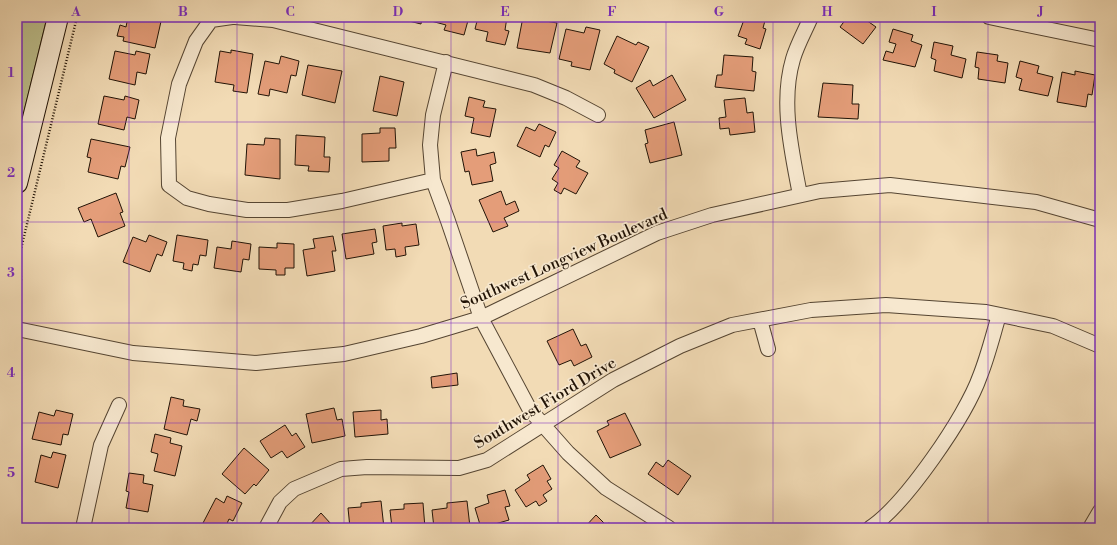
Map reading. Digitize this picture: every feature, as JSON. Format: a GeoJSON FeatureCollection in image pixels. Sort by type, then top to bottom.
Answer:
{"type":"FeatureCollection","features":[{"type":"Feature","properties":{"kind":"street"},"geometry":{"type":"LineString","coordinates":[[17,183],[58,17]]}},
{"type":"Feature","properties":{"kind":"street"},"geometry":{"type":"LineString","coordinates":[[232,17],[211,20],[196,41],[179,84],[168,138],[169,185],[187,198],[209,204],[247,210],[288,210],[342,201],[433,180]]}},
{"type":"Feature","properties":{"kind":"street"},"geometry":{"type":"LineString","coordinates":[[235,17],[273,20],[534,85],[566,98],[598,116]]}},
{"type":"Feature","properties":{"kind":"street"},"geometry":{"type":"LineString","coordinates":[[800,196],[790,144],[787,100],[793,60],[811,17]]}},
{"type":"Feature","properties":{"kind":"street"},"geometry":{"type":"LineString","coordinates":[[989,17],[1014,20],[1100,40]]}},
{"type":"Feature","properties":{"kind":"street"},"geometry":{"type":"LineString","coordinates":[[446,62],[432,115],[430,145],[433,180],[481,318],[530,410],[568,453],[606,488],[669,528]]}},
{"type":"Feature","properties":{"kind":"street","name":"Southwest Longview Boulevard"},"geometry":{"type":"LineString","coordinates":[[17,329],[133,353],[256,363],[344,354],[421,336],[481,318],[656,233],[712,215],[820,191],[890,185],[1036,202],[1100,220]]}},
{"type":"Feature","properties":{"kind":"street","name":"Southwest Fiord Drive"},"geometry":{"type":"LineString","coordinates":[[266,528],[280,502],[294,489],[341,469],[367,466],[459,468],[487,460],[542,423],[613,380],[680,346],[732,325],[811,310],[886,305],[986,312],[1053,326],[1100,346]]}},
{"type":"Feature","properties":{"kind":"street"},"geometry":{"type":"LineString","coordinates":[[870,528],[882,520],[914,482],[956,424],[980,377],[999,315]]}},
{"type":"Feature","properties":{"kind":"street"},"geometry":{"type":"LineString","coordinates":[[760,320],[768,349]]}},
{"type":"Feature","properties":{"kind":"street"},"geometry":{"type":"LineString","coordinates":[[83,528],[101,445],[118,406]]}},
{"type":"Feature","properties":{"kind":"street"},"geometry":{"type":"LineString","coordinates":[[1090,528],[1100,511]]}},
{"type":"Feature","properties":{"kind":"path"},"geometry":{"type":"LineString","coordinates":[[18,292],[21,281],[20,253],[77,17]]}},
{"type":"Feature","properties":{"kind":"green space"},"geometry":{"type":"Polygon","coordinates":[[[18,17],[47,17],[17,140],[17,23],[18,17]]]}},
{"type":"Feature","properties":{"kind":"building"},"geometry":{"type":"Polygon","coordinates":[[[128,17],[162,17],[155,48],[123,41],[124,37],[117,36],[120,25],[126,27],[128,17]]]}},
{"type":"Feature","properties":{"kind":"building"},"geometry":{"type":"Polygon","coordinates":[[[402,17],[422,17],[421,24],[401,19],[402,17]]]}},
{"type":"Feature","properties":{"kind":"building"},"geometry":{"type":"Polygon","coordinates":[[[432,17],[469,17],[464,35],[444,30],[446,25],[431,21],[432,17]]]}},
{"type":"Feature","properties":{"kind":"building"},"geometry":{"type":"Polygon","coordinates":[[[478,17],[507,17],[505,30],[509,31],[505,45],[486,41],[488,32],[475,29],[478,17]]]}},
{"type":"Feature","properties":{"kind":"building"},"geometry":{"type":"Polygon","coordinates":[[[523,17],[557,23],[550,53],[517,48],[523,17]]]}},
{"type":"Feature","properties":{"kind":"building"},"geometry":{"type":"Polygon","coordinates":[[[745,17],[766,17],[763,28],[766,29],[760,49],[745,44],[747,39],[738,36],[745,17]]]}},
{"type":"Feature","properties":{"kind":"building"},"geometry":{"type":"Polygon","coordinates":[[[843,17],[868,17],[866,20],[876,27],[863,44],[840,27],[846,19],[843,17]]]}},
{"type":"Feature","properties":{"kind":"building"},"geometry":{"type":"Polygon","coordinates":[[[586,27],[600,30],[590,70],[571,66],[572,62],[559,59],[566,29],[584,33],[586,27]]]}},
{"type":"Feature","properties":{"kind":"building"},"geometry":{"type":"Polygon","coordinates":[[[893,29],[913,35],[911,41],[922,45],[915,67],[883,60],[886,51],[893,53],[896,44],[889,42],[893,29]]]}},
{"type":"Feature","properties":{"kind":"building"},"geometry":{"type":"Polygon","coordinates":[[[617,36],[636,45],[638,42],[649,47],[632,82],[614,73],[615,70],[604,64],[617,36]]]}},
{"type":"Feature","properties":{"kind":"building"},"geometry":{"type":"Polygon","coordinates":[[[934,42],[953,46],[951,55],[966,59],[962,78],[934,71],[936,60],[931,58],[934,42]]]}},
{"type":"Feature","properties":{"kind":"building"},"geometry":{"type":"Polygon","coordinates":[[[231,50],[253,54],[247,93],[233,91],[234,85],[215,82],[220,51],[231,53],[231,50]]]}},
{"type":"Feature","properties":{"kind":"building"},"geometry":{"type":"Polygon","coordinates":[[[115,51],[135,55],[136,51],[150,54],[146,74],[137,72],[135,85],[109,79],[115,51]]]}},
{"type":"Feature","properties":{"kind":"building"},"geometry":{"type":"Polygon","coordinates":[[[977,52],[998,55],[997,61],[1008,63],[1005,83],[978,79],[979,68],[975,67],[977,52]]]}},
{"type":"Feature","properties":{"kind":"building"},"geometry":{"type":"Polygon","coordinates":[[[724,55],[753,57],[752,71],[756,72],[754,91],[715,87],[717,75],[722,75],[724,55]]]}},
{"type":"Feature","properties":{"kind":"building"},"geometry":{"type":"Polygon","coordinates":[[[281,56],[299,61],[296,76],[291,75],[287,93],[270,89],[269,96],[258,94],[265,61],[279,64],[281,56]]]}},
{"type":"Feature","properties":{"kind":"building"},"geometry":{"type":"Polygon","coordinates":[[[1020,61],[1039,66],[1037,73],[1053,77],[1048,96],[1019,90],[1022,79],[1016,77],[1020,61]]]}},
{"type":"Feature","properties":{"kind":"building"},"geometry":{"type":"Polygon","coordinates":[[[308,65],[342,71],[335,103],[302,95],[308,65]]]}},
{"type":"Feature","properties":{"kind":"building"},"geometry":{"type":"Polygon","coordinates":[[[1075,71],[1095,75],[1092,95],[1088,94],[1086,107],[1057,102],[1062,72],[1075,75],[1075,71]]]}},
{"type":"Feature","properties":{"kind":"building"},"geometry":{"type":"Polygon","coordinates":[[[672,75],[686,100],[654,118],[636,88],[650,80],[653,86],[672,75]]]}},
{"type":"Feature","properties":{"kind":"building"},"geometry":{"type":"Polygon","coordinates":[[[380,76],[404,82],[397,116],[373,111],[380,76]]]}},
{"type":"Feature","properties":{"kind":"building"},"geometry":{"type":"Polygon","coordinates":[[[823,83],[853,85],[852,104],[859,104],[858,119],[818,117],[823,83]]]}},
{"type":"Feature","properties":{"kind":"building"},"geometry":{"type":"Polygon","coordinates":[[[104,96],[124,100],[125,96],[139,100],[135,119],[127,117],[124,130],[98,124],[104,96]]]}},
{"type":"Feature","properties":{"kind":"building"},"geometry":{"type":"Polygon","coordinates":[[[469,97],[485,101],[483,107],[496,109],[490,137],[471,133],[474,118],[465,116],[469,97]]]}},
{"type":"Feature","properties":{"kind":"building"},"geometry":{"type":"Polygon","coordinates":[[[745,98],[747,113],[753,112],[755,132],[730,135],[729,128],[720,129],[719,118],[726,117],[724,100],[745,98]]]}},
{"type":"Feature","properties":{"kind":"building"},"geometry":{"type":"Polygon","coordinates":[[[674,122],[682,155],[650,163],[645,144],[648,143],[645,130],[674,122]]]}},
{"type":"Feature","properties":{"kind":"building"},"geometry":{"type":"Polygon","coordinates":[[[539,124],[556,132],[549,147],[545,145],[540,157],[517,146],[526,127],[535,131],[539,124]]]}},
{"type":"Feature","properties":{"kind":"building"},"geometry":{"type":"Polygon","coordinates":[[[380,128],[395,128],[396,148],[389,148],[389,161],[362,162],[362,134],[380,133],[380,128]]]}},
{"type":"Feature","properties":{"kind":"building"},"geometry":{"type":"Polygon","coordinates":[[[296,135],[325,137],[324,157],[330,157],[329,172],[308,171],[309,166],[295,165],[296,135]]]}},
{"type":"Feature","properties":{"kind":"building"},"geometry":{"type":"Polygon","coordinates":[[[265,138],[280,139],[280,179],[245,175],[247,144],[264,145],[265,138]]]}},
{"type":"Feature","properties":{"kind":"building"},"geometry":{"type":"Polygon","coordinates":[[[91,139],[130,147],[125,167],[121,166],[118,179],[88,172],[91,158],[87,157],[91,139]]]}},
{"type":"Feature","properties":{"kind":"building"},"geometry":{"type":"Polygon","coordinates":[[[476,149],[477,156],[494,152],[496,163],[490,165],[493,181],[472,185],[469,171],[465,172],[461,152],[476,149]]]}},
{"type":"Feature","properties":{"kind":"building"},"geometry":{"type":"Polygon","coordinates":[[[562,151],[580,161],[576,167],[588,173],[576,194],[564,188],[561,194],[554,190],[558,183],[552,179],[559,168],[554,165],[562,151]]]}},
{"type":"Feature","properties":{"kind":"building"},"geometry":{"type":"Polygon","coordinates":[[[501,191],[506,205],[515,201],[519,211],[504,218],[508,226],[493,232],[479,200],[501,191]]]}},
{"type":"Feature","properties":{"kind":"building"},"geometry":{"type":"Polygon","coordinates":[[[116,193],[123,212],[120,213],[125,226],[98,237],[91,219],[84,222],[78,208],[116,193]]]}},
{"type":"Feature","properties":{"kind":"building"},"geometry":{"type":"Polygon","coordinates":[[[402,223],[402,226],[416,224],[419,245],[405,247],[406,255],[396,257],[395,249],[386,250],[383,226],[402,223]]]}},
{"type":"Feature","properties":{"kind":"building"},"geometry":{"type":"Polygon","coordinates":[[[375,229],[377,242],[372,243],[374,254],[346,259],[342,234],[375,229]]]}},
{"type":"Feature","properties":{"kind":"building"},"geometry":{"type":"Polygon","coordinates":[[[149,235],[167,242],[162,256],[157,254],[150,272],[123,262],[133,237],[146,242],[149,235]]]}},
{"type":"Feature","properties":{"kind":"building"},"geometry":{"type":"Polygon","coordinates":[[[177,235],[208,240],[206,256],[200,255],[198,265],[193,264],[192,271],[183,269],[184,263],[173,261],[177,235]]]}},
{"type":"Feature","properties":{"kind":"building"},"geometry":{"type":"Polygon","coordinates":[[[333,236],[336,251],[332,251],[335,271],[307,276],[303,250],[315,248],[313,239],[333,236]]]}},
{"type":"Feature","properties":{"kind":"building"},"geometry":{"type":"Polygon","coordinates":[[[232,241],[251,244],[249,260],[243,259],[241,272],[214,268],[217,247],[231,249],[232,241]]]}},
{"type":"Feature","properties":{"kind":"building"},"geometry":{"type":"Polygon","coordinates":[[[277,243],[294,244],[294,268],[285,268],[285,275],[276,275],[276,270],[259,269],[259,247],[277,248],[277,243]]]}},
{"type":"Feature","properties":{"kind":"building"},"geometry":{"type":"Polygon","coordinates":[[[573,329],[581,346],[586,344],[592,357],[574,366],[571,360],[559,365],[547,341],[573,329]]]}},
{"type":"Feature","properties":{"kind":"building"},"geometry":{"type":"Polygon","coordinates":[[[457,373],[458,385],[432,388],[431,377],[457,373]]]}},
{"type":"Feature","properties":{"kind":"building"},"geometry":{"type":"Polygon","coordinates":[[[171,397],[184,400],[183,406],[200,409],[197,421],[191,419],[187,435],[164,429],[171,397]]]}},
{"type":"Feature","properties":{"kind":"building"},"geometry":{"type":"Polygon","coordinates":[[[334,408],[337,420],[342,419],[345,436],[312,443],[306,414],[334,408]]]}},
{"type":"Feature","properties":{"kind":"building"},"geometry":{"type":"Polygon","coordinates":[[[56,410],[73,414],[68,435],[63,434],[61,445],[32,439],[39,412],[54,416],[56,410]]]}},
{"type":"Feature","properties":{"kind":"building"},"geometry":{"type":"Polygon","coordinates":[[[381,410],[381,420],[387,419],[388,434],[355,437],[353,412],[381,410]]]}},
{"type":"Feature","properties":{"kind":"building"},"geometry":{"type":"Polygon","coordinates":[[[625,413],[641,445],[610,458],[597,431],[609,425],[607,421],[625,413]]]}},
{"type":"Feature","properties":{"kind":"building"},"geometry":{"type":"Polygon","coordinates":[[[285,425],[292,436],[296,433],[305,447],[287,458],[282,451],[271,458],[260,441],[285,425]]]}},
{"type":"Feature","properties":{"kind":"building"},"geometry":{"type":"Polygon","coordinates":[[[155,434],[171,438],[170,443],[182,446],[175,476],[154,471],[158,454],[151,452],[155,434]]]}},
{"type":"Feature","properties":{"kind":"building"},"geometry":{"type":"Polygon","coordinates":[[[244,448],[269,470],[256,486],[254,484],[245,494],[222,474],[244,448]]]}},
{"type":"Feature","properties":{"kind":"building"},"geometry":{"type":"Polygon","coordinates":[[[53,452],[66,455],[58,488],[35,482],[41,455],[51,458],[53,452]]]}},
{"type":"Feature","properties":{"kind":"building"},"geometry":{"type":"Polygon","coordinates":[[[668,460],[691,476],[678,495],[648,474],[656,462],[663,467],[668,460]]]}},
{"type":"Feature","properties":{"kind":"building"},"geometry":{"type":"Polygon","coordinates":[[[543,465],[551,479],[547,481],[552,489],[543,495],[547,501],[539,506],[536,501],[526,507],[515,490],[530,480],[527,475],[543,465]]]}},
{"type":"Feature","properties":{"kind":"building"},"geometry":{"type":"Polygon","coordinates":[[[129,473],[144,475],[143,483],[153,485],[148,512],[126,508],[129,492],[126,491],[129,473]]]}},
{"type":"Feature","properties":{"kind":"building"},"geometry":{"type":"Polygon","coordinates":[[[505,490],[510,506],[505,507],[509,520],[481,528],[475,508],[489,503],[487,495],[505,490]]]}},
{"type":"Feature","properties":{"kind":"building"},"geometry":{"type":"Polygon","coordinates":[[[227,496],[242,503],[233,521],[229,519],[225,528],[213,528],[203,523],[216,498],[224,503],[227,496]]]}},
{"type":"Feature","properties":{"kind":"building"},"geometry":{"type":"Polygon","coordinates":[[[381,501],[384,528],[350,528],[348,508],[361,507],[361,503],[381,501]]]}},
{"type":"Feature","properties":{"kind":"building"},"geometry":{"type":"Polygon","coordinates":[[[467,501],[470,527],[434,528],[432,510],[447,508],[447,503],[467,501]]]}},
{"type":"Feature","properties":{"kind":"building"},"geometry":{"type":"Polygon","coordinates":[[[423,503],[425,528],[392,528],[390,510],[404,509],[404,504],[423,503]]]}},
{"type":"Feature","properties":{"kind":"building"},"geometry":{"type":"Polygon","coordinates":[[[321,513],[331,524],[328,528],[307,528],[321,513]]]}},
{"type":"Feature","properties":{"kind":"building"},"geometry":{"type":"Polygon","coordinates":[[[596,515],[606,525],[609,523],[615,528],[584,528],[596,515]]]}}]}
